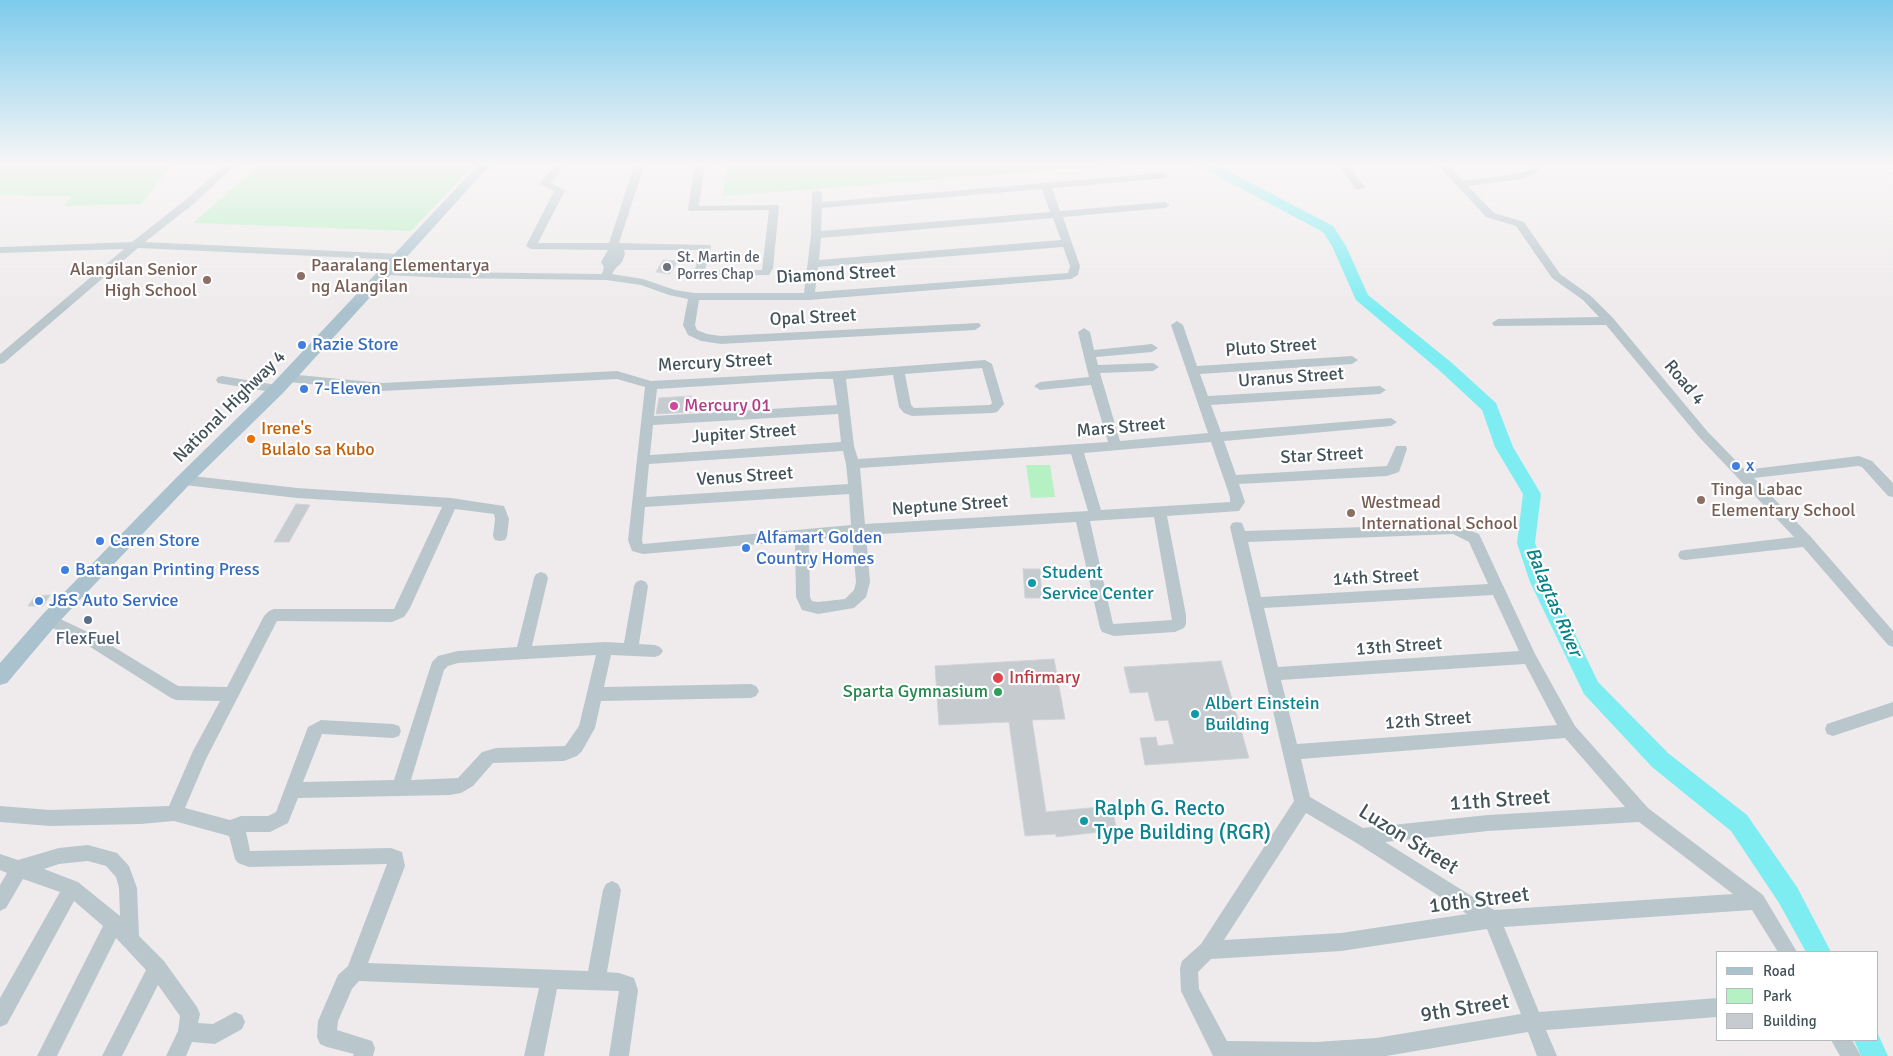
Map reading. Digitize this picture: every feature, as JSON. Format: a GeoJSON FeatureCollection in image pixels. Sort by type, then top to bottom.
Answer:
{"type":"FeatureCollection","features":[{"type":"Feature","properties":{"kind":"main road","name":"National Highway 4"},"geometry":{"type":"LineString","coordinates":[[0,677],[49,620],[184,480],[282,383],[441,212]]}},
{"type":"Feature","properties":{"kind":"street"},"geometry":{"type":"LineString","coordinates":[[0,360],[135,245],[176,212]]}},
{"type":"Feature","properties":{"kind":"street"},"geometry":{"type":"LineString","coordinates":[[548,212],[531,246],[706,247],[699,273],[765,273],[768,268],[773,212]]}},
{"type":"Feature","properties":{"kind":"street"},"geometry":{"type":"LineString","coordinates":[[608,272],[617,262],[620,254],[615,246],[625,212]]}},
{"type":"Feature","properties":{"kind":"street"},"geometry":{"type":"LineString","coordinates":[[809,296],[817,212]]}},
{"type":"Feature","properties":{"kind":"street"},"geometry":{"type":"LineString","coordinates":[[816,235],[1079,212]]}},
{"type":"Feature","properties":{"kind":"street","name":"Road 4"},"geometry":{"type":"LineString","coordinates":[[1487,212],[1492,217],[1513,220],[1520,224],[1556,276],[1587,298],[1703,434],[1806,541],[1893,641]]}},
{"type":"Feature","properties":{"kind":"street","name":"Diamond Street"},"geometry":{"type":"LineString","coordinates":[[387,272],[446,275],[608,272],[673,293],[694,297],[809,296],[1071,276],[1074,273],[1075,266],[1056,214]]}},
{"type":"Feature","properties":{"kind":"street"},"geometry":{"type":"LineString","coordinates":[[813,264],[1068,243]]}},
{"type":"Feature","properties":{"kind":"street"},"geometry":{"type":"LineString","coordinates":[[0,250],[135,245],[401,257]]}},
{"type":"Feature","properties":{"kind":"street","name":"Opal Street"},"geometry":{"type":"LineString","coordinates":[[694,297],[689,325],[692,332],[704,338],[721,340],[974,326]]}},
{"type":"Feature","properties":{"kind":"street"},"geometry":{"type":"LineString","coordinates":[[1498,323],[1609,322]]}},
{"type":"Feature","properties":{"kind":"street","name":"Neptune Street"},"geometry":{"type":"LineString","coordinates":[[651,385],[634,540],[637,547],[642,549],[860,530],[1234,507],[1238,502],[1177,325]]}},
{"type":"Feature","properties":{"kind":"street"},"geometry":{"type":"LineString","coordinates":[[1084,332],[1115,445]]}},
{"type":"Feature","properties":{"kind":"street"},"geometry":{"type":"LineString","coordinates":[[1089,354],[1152,348]]}},
{"type":"Feature","properties":{"kind":"street","name":"Pluto Street"},"geometry":{"type":"LineString","coordinates":[[1193,370],[1352,360]]}},
{"type":"Feature","properties":{"kind":"street","name":"Mercury Street"},"geometry":{"type":"LineString","coordinates":[[222,380],[382,387],[617,375],[651,385],[839,375],[985,364],[988,367],[998,404],[993,409],[912,412],[905,407],[898,371]]}},
{"type":"Feature","properties":{"kind":"street"},"geometry":{"type":"LineString","coordinates":[[1040,386],[1094,374],[1152,367]]}},
{"type":"Feature","properties":{"kind":"street"},"geometry":{"type":"LineString","coordinates":[[802,535],[803,597],[807,606],[818,608],[849,604],[861,593],[863,582],[853,464],[842,409],[839,375]]}},
{"type":"Feature","properties":{"kind":"street","name":"Uranus Street"},"geometry":{"type":"LineString","coordinates":[[1204,401],[1380,390]]}},
{"type":"Feature","properties":{"kind":"street"},"geometry":{"type":"LineString","coordinates":[[646,421],[842,409]]}},
{"type":"Feature","properties":{"kind":"street","name":"Mars Street"},"geometry":{"type":"LineString","coordinates":[[853,464],[1076,449],[1391,422]]}},
{"type":"Feature","properties":{"kind":"street","name":"Jupiter Street"},"geometry":{"type":"LineString","coordinates":[[644,460],[848,446]]}},
{"type":"Feature","properties":{"kind":"street"},"geometry":{"type":"LineString","coordinates":[[1076,449],[1096,515]]}},
{"type":"Feature","properties":{"kind":"street","name":"Star Street"},"geometry":{"type":"LineString","coordinates":[[1231,480],[1387,471],[1394,469],[1401,449]]}},
{"type":"Feature","properties":{"kind":"street"},"geometry":{"type":"LineString","coordinates":[[1742,475],[1860,461],[1867,464],[1893,492]]}},
{"type":"Feature","properties":{"kind":"street"},"geometry":{"type":"LineString","coordinates":[[184,480],[297,493],[427,500],[499,510],[502,519],[500,536]]}},
{"type":"Feature","properties":{"kind":"street","name":"Venus Street"},"geometry":{"type":"LineString","coordinates":[[639,502],[854,489]]}},
{"type":"Feature","properties":{"kind":"street"},"geometry":{"type":"LineString","coordinates":[[174,813],[199,756],[269,620],[274,615],[392,616],[399,613],[451,504]]}},
{"type":"Feature","properties":{"kind":"street"},"geometry":{"type":"LineString","coordinates":[[1082,517],[1107,628],[1114,630],[1175,626],[1179,624],[1179,615],[1160,513]]}},
{"type":"Feature","properties":{"kind":"street"},"geometry":{"type":"LineString","coordinates":[[1223,1053],[1190,991],[1189,968],[1206,950],[1302,802],[1238,532],[1454,529],[1474,538],[1529,657],[1569,731],[1642,814],[1758,901],[1787,951]]}},
{"type":"Feature","properties":{"kind":"street"},"geometry":{"type":"LineString","coordinates":[[1685,555],[1806,541]]}},
{"type":"Feature","properties":{"kind":"street"},"geometry":{"type":"LineString","coordinates":[[523,654],[541,578]]}},
{"type":"Feature","properties":{"kind":"street"},"geometry":{"type":"LineString","coordinates":[[631,649],[641,586]]}},
{"type":"Feature","properties":{"kind":"street","name":"14th Street"},"geometry":{"type":"LineString","coordinates":[[1255,604],[1499,589]]}},
{"type":"Feature","properties":{"kind":"street"},"geometry":{"type":"LineString","coordinates":[[49,620],[89,640],[176,693],[231,694]]}},
{"type":"Feature","properties":{"kind":"street"},"geometry":{"type":"LineString","coordinates":[[292,790],[450,787],[461,785],[488,757],[496,755],[564,754],[571,751],[587,728],[605,648]]}},
{"type":"Feature","properties":{"kind":"street"},"geometry":{"type":"LineString","coordinates":[[400,788],[437,667],[443,661],[458,657],[605,648],[655,651]]}},
{"type":"Feature","properties":{"kind":"street","name":"13th Street"},"geometry":{"type":"LineString","coordinates":[[1272,674],[1529,657]]}},
{"type":"Feature","properties":{"kind":"street"},"geometry":{"type":"LineString","coordinates":[[595,694],[750,691]]}},
{"type":"Feature","properties":{"kind":"street"},"geometry":{"type":"LineString","coordinates":[[1833,729],[1893,709]]}},
{"type":"Feature","properties":{"kind":"street"},"geometry":{"type":"LineString","coordinates":[[230,828],[241,824],[274,823],[282,817],[314,732],[317,729],[321,727],[393,731]]}},
{"type":"Feature","properties":{"kind":"street","name":"12th Street"},"geometry":{"type":"LineString","coordinates":[[1291,752],[1569,731]]}},
{"type":"Feature","properties":{"kind":"street","name":"Luzon Street"},"geometry":{"type":"LineString","coordinates":[[1302,802],[1361,836],[1492,919]]}},
{"type":"Feature","properties":{"kind":"street"},"geometry":{"type":"LineString","coordinates":[[0,814],[50,818],[141,816],[174,813],[230,828],[237,832],[241,853],[249,859],[391,856],[396,858],[396,866],[355,972],[345,982],[328,1021],[327,1037],[365,1048],[363,1056]]}},
{"type":"Feature","properties":{"kind":"street","name":"11th Street"},"geometry":{"type":"LineString","coordinates":[[1361,836],[1488,823],[1642,814]]}},
{"type":"Feature","properties":{"kind":"street"},"geometry":{"type":"LineString","coordinates":[[0,902],[20,868],[59,856],[88,853],[111,859],[123,872],[128,888],[130,940]]}},
{"type":"Feature","properties":{"kind":"street"},"geometry":{"type":"LineString","coordinates":[[0,862],[72,888],[114,923],[157,968],[190,1014],[187,1032],[176,1056]]}},
{"type":"Feature","properties":{"kind":"street"},"geometry":{"type":"LineString","coordinates":[[0,1017],[72,888]]}},
{"type":"Feature","properties":{"kind":"street"},"geometry":{"type":"LineString","coordinates":[[596,981],[612,890]]}},
{"type":"Feature","properties":{"kind":"street","name":"10th Street"},"geometry":{"type":"LineString","coordinates":[[1206,950],[1342,942],[1492,919],[1758,901]]}},
{"type":"Feature","properties":{"kind":"street"},"geometry":{"type":"LineString","coordinates":[[1492,919],[1546,1056]]}},
{"type":"Feature","properties":{"kind":"street"},"geometry":{"type":"LineString","coordinates":[[47,1056],[114,923]]}},
{"type":"Feature","properties":{"kind":"street"},"geometry":{"type":"LineString","coordinates":[[112,1056],[157,968]]}},
{"type":"Feature","properties":{"kind":"street"},"geometry":{"type":"LineString","coordinates":[[355,972],[619,982],[627,986],[629,990],[619,1056]]}},
{"type":"Feature","properties":{"kind":"street"},"geometry":{"type":"LineString","coordinates":[[534,1056],[550,979]]}},
{"type":"Feature","properties":{"kind":"street","name":"9th Street"},"geometry":{"type":"LineString","coordinates":[[1223,1053],[1316,1052],[1376,1048],[1533,1022],[1716,1007]]}},
{"type":"Feature","properties":{"kind":"street"},"geometry":{"type":"LineString","coordinates":[[187,1032],[215,1034],[235,1022]]}},
{"type":"Feature","properties":{"kind":"street"},"geometry":{"type":"LineString","coordinates":[[1842,1041],[1851,1056]]}},
{"type":"Feature","properties":{"kind":"green space"},"geometry":{"type":"Polygon","coordinates":[[[205,212],[429,212],[411,231],[193,223],[205,212]]]}},
{"type":"Feature","properties":{"kind":"green space"},"geometry":{"type":"Polygon","coordinates":[[[1026,465],[1050,465],[1055,497],[1031,498],[1026,465]]]}},
{"type":"Feature","properties":{"kind":"building"},"geometry":{"type":"Polygon","coordinates":[[[366,260],[380,261],[369,272],[356,270],[366,260]]]}},
{"type":"Feature","properties":{"kind":"building","name":"St. Martin de Porres Chap"},"geometry":{"type":"Polygon","coordinates":[[[663,260],[678,261],[670,274],[656,272],[663,260]]]}},
{"type":"Feature","properties":{"kind":"building","name":"Mercury 01"},"geometry":{"type":"Polygon","coordinates":[[[691,396],[691,412],[656,414],[659,398],[691,396]]]}},
{"type":"Feature","properties":{"kind":"building"},"geometry":{"type":"Polygon","coordinates":[[[296,504],[310,505],[289,542],[274,542],[296,504]]]}},
{"type":"Feature","properties":{"kind":"building","name":"Student Service Center"},"geometry":{"type":"Polygon","coordinates":[[[1023,569],[1040,569],[1042,598],[1025,598],[1023,569]]]}},
{"type":"Feature","properties":{"kind":"building","name":"J&S Auto Service"},"geometry":{"type":"Polygon","coordinates":[[[50,595],[43,606],[28,606],[35,596],[50,595]]]}},
{"type":"Feature","properties":{"kind":"building","name":"Sparta Gymnasium"},"geometry":{"type":"Polygon","coordinates":[[[1054,659],[1065,719],[1032,720],[1046,812],[1111,806],[1117,830],[1056,837],[1056,834],[1025,836],[1009,722],[939,725],[935,666],[1054,659]]]}},
{"type":"Feature","properties":{"kind":"building","name":"Albert Einstein Building"},"geometry":{"type":"Polygon","coordinates":[[[1221,661],[1249,758],[1145,765],[1140,738],[1156,737],[1158,746],[1174,744],[1168,720],[1155,721],[1148,692],[1130,693],[1124,667],[1221,661]]]}},
{"type":"Feature","properties":{"kind":"waterway","name":"Balagtas River"},"geometry":{"type":"LineString","coordinates":[[1297,212],[1328,229],[1339,246],[1361,297],[1446,367],[1490,407],[1504,447],[1532,494],[1526,543],[1540,582],[1591,688],[1660,760],[1739,823],[1788,895],[1818,951]]}},
{"type":"Feature","properties":{"kind":"waterway","name":"Balagtas River"},"geometry":{"type":"LineString","coordinates":[[1868,1041],[1875,1056]]}},
{"type":"Feature","properties":{"kind":"place","name":"St. Martin de Porres Chap"},"geometry":{"type":"Point","coordinates":[667,267]}},
{"type":"Feature","properties":{"kind":"place","name":"Paaralang Elementarya ng Alangilan"},"geometry":{"type":"Point","coordinates":[301,276]}},
{"type":"Feature","properties":{"kind":"place","name":"Alangilan Senior High School"},"geometry":{"type":"Point","coordinates":[207,280]}},
{"type":"Feature","properties":{"kind":"place","name":"Razie Store"},"geometry":{"type":"Point","coordinates":[302,345]}},
{"type":"Feature","properties":{"kind":"place","name":"7-Eleven"},"geometry":{"type":"Point","coordinates":[304,389]}},
{"type":"Feature","properties":{"kind":"place","name":"Mercury 01"},"geometry":{"type":"Point","coordinates":[674,406]}},
{"type":"Feature","properties":{"kind":"place","name":"Irene's Bulalo sa Kubo"},"geometry":{"type":"Point","coordinates":[251,439]}},
{"type":"Feature","properties":{"kind":"place","name":"x"},"geometry":{"type":"Point","coordinates":[1736,466]}},
{"type":"Feature","properties":{"kind":"place","name":"Tinga Labac Elementary School"},"geometry":{"type":"Point","coordinates":[1701,500]}},
{"type":"Feature","properties":{"kind":"place","name":"Westmead International School"},"geometry":{"type":"Point","coordinates":[1351,513]}},
{"type":"Feature","properties":{"kind":"place","name":"Caren Store"},"geometry":{"type":"Point","coordinates":[100,541]}},
{"type":"Feature","properties":{"kind":"place","name":"Alfamart Golden Country Homes"},"geometry":{"type":"Point","coordinates":[746,548]}},
{"type":"Feature","properties":{"kind":"place","name":"Batangan Printing Press"},"geometry":{"type":"Point","coordinates":[65,570]}},
{"type":"Feature","properties":{"kind":"place","name":"Student Service Center"},"geometry":{"type":"Point","coordinates":[1032,583]}},
{"type":"Feature","properties":{"kind":"place","name":"J&S Auto Service"},"geometry":{"type":"Point","coordinates":[39,601]}},
{"type":"Feature","properties":{"kind":"place","name":"FlexFuel"},"geometry":{"type":"Point","coordinates":[88,620]}},
{"type":"Feature","properties":{"kind":"place","name":"Infirmary"},"geometry":{"type":"Point","coordinates":[998,678]}},
{"type":"Feature","properties":{"kind":"place","name":"Sparta Gymnasium"},"geometry":{"type":"Point","coordinates":[998,692]}},
{"type":"Feature","properties":{"kind":"place","name":"Albert Einstein Building"},"geometry":{"type":"Point","coordinates":[1195,714]}},
{"type":"Feature","properties":{"kind":"place","name":"Ralph G. Recto Type Building (RGR)"},"geometry":{"type":"Point","coordinates":[1084,821]}}]}
